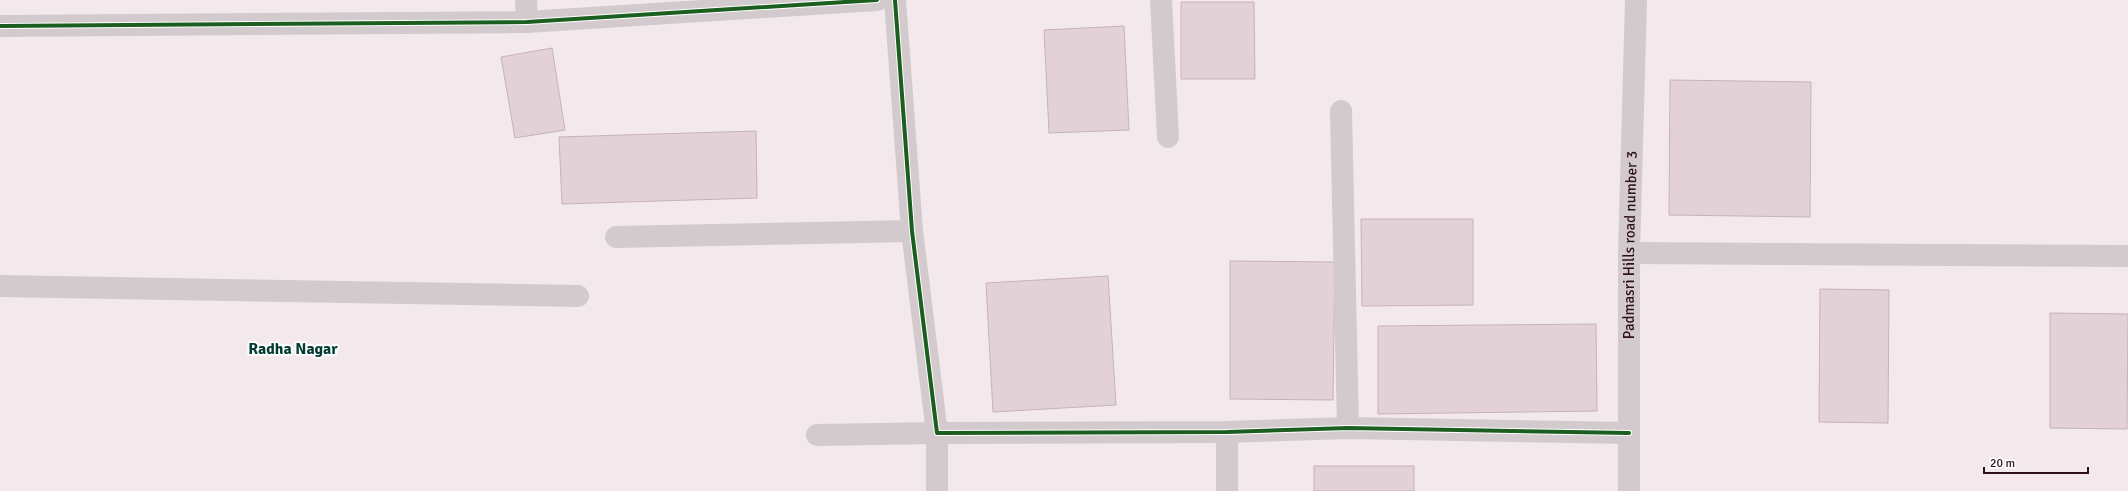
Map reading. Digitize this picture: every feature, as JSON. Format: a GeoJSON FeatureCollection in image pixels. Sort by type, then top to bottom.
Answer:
{"type":"FeatureCollection","features":[{"type":"Feature","properties":{"kind":"street"},"geometry":{"type":"LineString","coordinates":[[526,0],[527,22]]}},
{"type":"Feature","properties":{"kind":"street"},"geometry":{"type":"LineString","coordinates":[[0,26],[527,22],[877,0]]}},
{"type":"Feature","properties":{"kind":"street"},"geometry":{"type":"LineString","coordinates":[[895,0],[912,231],[937,433],[937,491]]}},
{"type":"Feature","properties":{"kind":"street"},"geometry":{"type":"LineString","coordinates":[[1161,0],[1168,137]]}},
{"type":"Feature","properties":{"kind":"street","name":"Padmasri Hills road number 3"},"geometry":{"type":"LineString","coordinates":[[1629,491],[1629,254],[1636,0]]}},
{"type":"Feature","properties":{"kind":"street"},"geometry":{"type":"LineString","coordinates":[[1341,111],[1348,428]]}},
{"type":"Feature","properties":{"kind":"street"},"geometry":{"type":"LineString","coordinates":[[616,237],[912,231]]}},
{"type":"Feature","properties":{"kind":"street"},"geometry":{"type":"LineString","coordinates":[[1629,254],[2128,256]]}},
{"type":"Feature","properties":{"kind":"street"},"geometry":{"type":"LineString","coordinates":[[0,286],[578,296]]}},
{"type":"Feature","properties":{"kind":"street"},"geometry":{"type":"LineString","coordinates":[[817,435],[1227,432],[1348,428],[1629,433]]}},
{"type":"Feature","properties":{"kind":"street"},"geometry":{"type":"LineString","coordinates":[[1227,432],[1227,491]]}},
{"type":"Feature","properties":{"kind":"building"},"geometry":{"type":"Polygon","coordinates":[[[1181,2],[1254,2],[1255,79],[1181,79],[1181,2]]]}},
{"type":"Feature","properties":{"kind":"building"},"geometry":{"type":"Polygon","coordinates":[[[1124,26],[1129,130],[1049,133],[1044,30],[1124,26]]]}},
{"type":"Feature","properties":{"kind":"building"},"geometry":{"type":"Polygon","coordinates":[[[552,48],[565,130],[515,138],[501,57],[552,48]]]}},
{"type":"Feature","properties":{"kind":"building"},"geometry":{"type":"Polygon","coordinates":[[[1670,80],[1811,82],[1810,217],[1669,215],[1670,80]]]}},
{"type":"Feature","properties":{"kind":"building"},"geometry":{"type":"Polygon","coordinates":[[[756,131],[757,198],[562,204],[559,137],[756,131]]]}},
{"type":"Feature","properties":{"kind":"building"},"geometry":{"type":"Polygon","coordinates":[[[1361,219],[1473,219],[1473,305],[1362,306],[1361,219]]]}},
{"type":"Feature","properties":{"kind":"building"},"geometry":{"type":"Polygon","coordinates":[[[1230,261],[1335,262],[1333,400],[1230,399],[1230,261]]]}},
{"type":"Feature","properties":{"kind":"building"},"geometry":{"type":"Polygon","coordinates":[[[1108,276],[1116,405],[993,412],[986,283],[1108,276]]]}},
{"type":"Feature","properties":{"kind":"building"},"geometry":{"type":"Polygon","coordinates":[[[1820,289],[1889,290],[1888,423],[1819,422],[1820,289]]]}},
{"type":"Feature","properties":{"kind":"building"},"geometry":{"type":"Polygon","coordinates":[[[2050,313],[2128,314],[2127,429],[2050,428],[2050,313]]]}},
{"type":"Feature","properties":{"kind":"building"},"geometry":{"type":"Polygon","coordinates":[[[1596,324],[1597,411],[1378,414],[1378,326],[1596,324]]]}},
{"type":"Feature","properties":{"kind":"building"},"geometry":{"type":"Polygon","coordinates":[[[1314,466],[1414,466],[1414,491],[1314,491],[1314,466]]]}},
{"type":"Feature","properties":{"kind":"cycle path"},"geometry":{"type":"LineString","coordinates":[[0,26],[527,22],[877,0]]}},
{"type":"Feature","properties":{"kind":"cycle path"},"geometry":{"type":"LineString","coordinates":[[895,0],[912,231],[937,433],[1227,432],[1348,428],[1629,433]]}},
{"type":"Feature","properties":{"kind":"district","name":"Radha Nagar"},"geometry":{"type":"Point","coordinates":[293,348]}}]}
